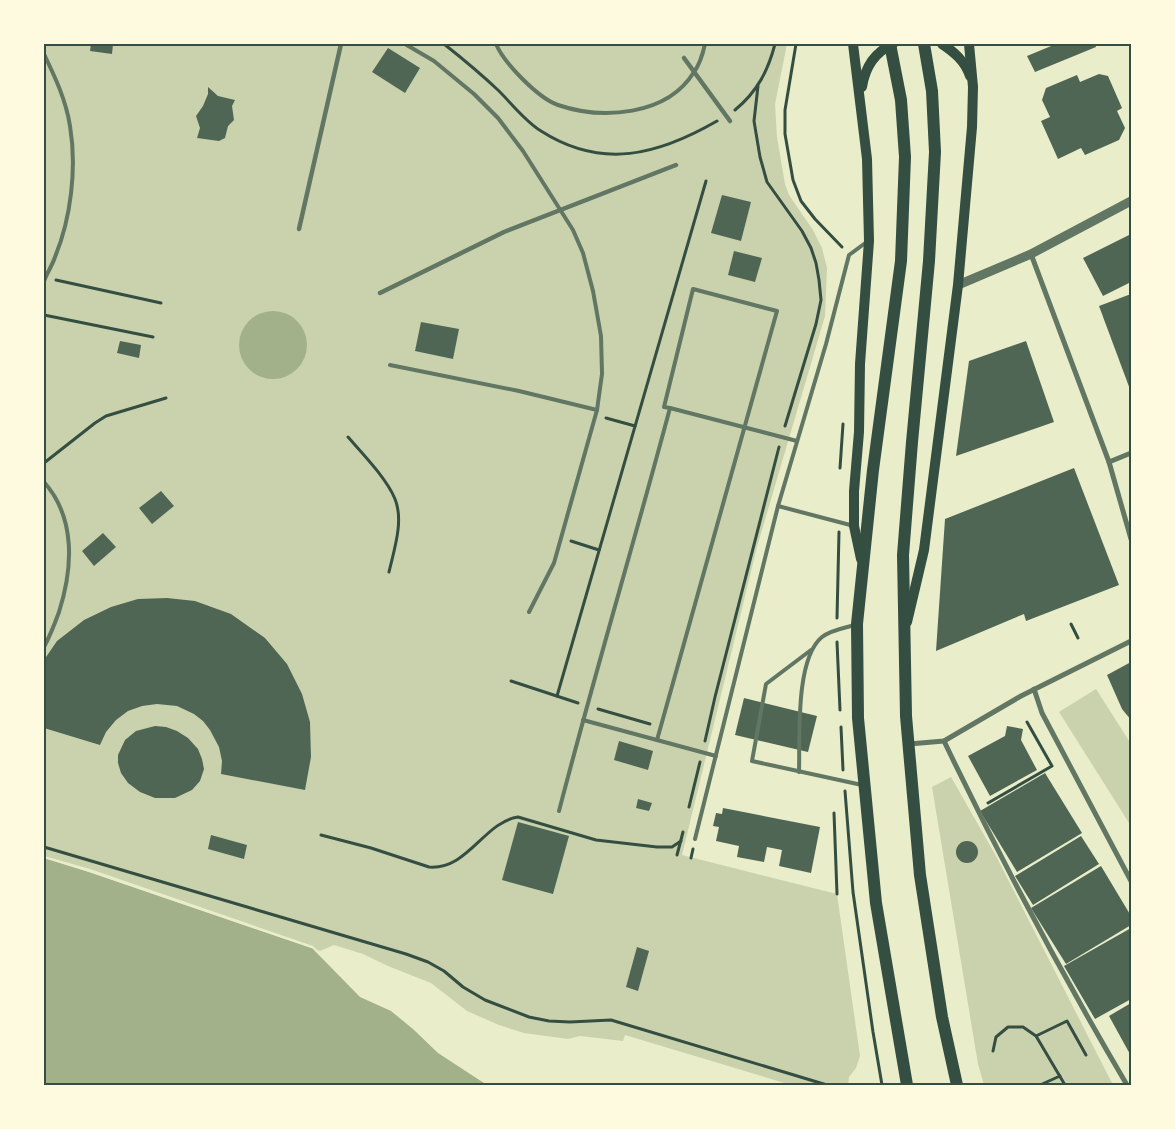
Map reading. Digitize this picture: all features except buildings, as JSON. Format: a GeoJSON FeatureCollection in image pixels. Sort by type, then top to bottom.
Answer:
{"type":"FeatureCollection","features":[{"type":"Feature","properties":{"kind":"main road"},"geometry":{"type":"LineString","coordinates":[[852,44],[868,158],[869,240],[860,364],[859,432],[854,491],[854,526],[863,564]]}},
{"type":"Feature","properties":{"kind":"main road"},"geometry":{"type":"LineString","coordinates":[[860,95],[863,76],[872,59],[892,44],[901,100],[905,157],[901,261],[873,470],[857,624],[858,718],[876,903],[907,1085]]}},
{"type":"Feature","properties":{"kind":"main road"},"geometry":{"type":"LineString","coordinates":[[924,44],[932,91],[935,152],[929,261],[903,555],[907,744],[920,875],[942,1017],[957,1085]]}},
{"type":"Feature","properties":{"kind":"main road"},"geometry":{"type":"LineString","coordinates":[[942,44],[956,54],[968,69],[973,87]]}},
{"type":"Feature","properties":{"kind":"main road"},"geometry":{"type":"LineString","coordinates":[[904,632],[924,550],[958,284],[967,193],[973,87],[970,44]]}},
{"type":"Feature","properties":{"kind":"street"},"geometry":{"type":"LineString","coordinates":[[300,229],[341,44]]}},
{"type":"Feature","properties":{"kind":"street"},"geometry":{"type":"LineString","coordinates":[[684,58],[730,121]]}},
{"type":"Feature","properties":{"kind":"street"},"geometry":{"type":"LineString","coordinates":[[380,293],[504,232],[676,165]]}},
{"type":"Feature","properties":{"kind":"street"},"geometry":{"type":"LineString","coordinates":[[958,284],[1031,254],[1131,201]]}},
{"type":"Feature","properties":{"kind":"street"},"geometry":{"type":"LineString","coordinates":[[1031,254],[1109,462],[1131,539]]}},
{"type":"Feature","properties":{"kind":"street"},"geometry":{"type":"LineString","coordinates":[[1109,462],[1131,453]]}},
{"type":"Feature","properties":{"kind":"street"},"geometry":{"type":"LineString","coordinates":[[907,744],[944,740],[1034,689],[1131,641]]}},
{"type":"Feature","properties":{"kind":"street"},"geometry":{"type":"LineString","coordinates":[[1034,689],[1042,713],[1131,881]]}},
{"type":"Feature","properties":{"kind":"street"},"geometry":{"type":"LineString","coordinates":[[944,740],[977,810],[1075,995],[1127,1085]]}},
{"type":"Feature","properties":{"kind":"lane"},"geometry":{"type":"LineString","coordinates":[[405,44],[434,61],[474,94],[498,118],[523,151],[574,230],[583,253],[593,291],[601,336],[602,374],[596,413],[554,563],[529,612]]}},
{"type":"Feature","properties":{"kind":"lane"},"geometry":{"type":"LineString","coordinates":[[496,44],[513,69],[532,88],[556,104],[586,112],[615,113],[640,109],[662,100],[678,90],[694,73],[705,44]]}},
{"type":"Feature","properties":{"kind":"lane"},"geometry":{"type":"LineString","coordinates":[[44,54],[63,98],[70,126],[72,160],[71,193],[66,220],[55,258],[44,281]]}},
{"type":"Feature","properties":{"kind":"lane"},"geometry":{"type":"LineString","coordinates":[[695,839],[778,506],[826,344],[848,254],[869,240]]}},
{"type":"Feature","properties":{"kind":"lane"},"geometry":{"type":"LineString","coordinates":[[657,740],[745,427],[777,311],[693,289],[664,407],[745,427],[797,441]]}},
{"type":"Feature","properties":{"kind":"lane"},"geometry":{"type":"LineString","coordinates":[[390,364],[519,391],[596,413]]}},
{"type":"Feature","properties":{"kind":"lane"},"geometry":{"type":"LineString","coordinates":[[559,811],[586,705],[629,560],[670,408]]}},
{"type":"Feature","properties":{"kind":"lane"},"geometry":{"type":"LineString","coordinates":[[44,482],[51,489],[63,512],[70,548],[66,589],[56,621],[44,647]]}},
{"type":"Feature","properties":{"kind":"lane"},"geometry":{"type":"LineString","coordinates":[[778,506],[854,526]]}},
{"type":"Feature","properties":{"kind":"lane"},"geometry":{"type":"LineString","coordinates":[[857,624],[823,636],[810,650],[766,684],[752,762],[864,786]]}},
{"type":"Feature","properties":{"kind":"lane"},"geometry":{"type":"LineString","coordinates":[[800,772],[802,690],[810,650]]}},
{"type":"Feature","properties":{"kind":"lane"},"geometry":{"type":"LineString","coordinates":[[582,720],[716,756]]}},
{"type":"Feature","properties":{"kind":"path"},"geometry":{"type":"LineString","coordinates":[[687,814],[782,437],[816,324],[821,300],[816,263],[811,248],[802,231],[767,182],[760,157],[754,121],[758,86],[768,69],[775,44]]}},
{"type":"Feature","properties":{"kind":"path"},"geometry":{"type":"LineString","coordinates":[[796,44],[785,110],[786,134],[793,180],[801,201],[848,254]]}},
{"type":"Feature","properties":{"kind":"path"},"geometry":{"type":"LineString","coordinates":[[557,696],[706,181]]}},
{"type":"Feature","properties":{"kind":"path"},"geometry":{"type":"LineString","coordinates":[[56,280],[160,303]]}},
{"type":"Feature","properties":{"kind":"path"},"geometry":{"type":"LineString","coordinates":[[44,314],[153,337]]}},
{"type":"Feature","properties":{"kind":"path"},"geometry":{"type":"LineString","coordinates":[[44,463],[106,416],[166,398]]}},
{"type":"Feature","properties":{"kind":"path"},"geometry":{"type":"LineString","coordinates":[[596,413],[635,426]]}},
{"type":"Feature","properties":{"kind":"path"},"geometry":{"type":"LineString","coordinates":[[840,469],[843,420]]}},
{"type":"Feature","properties":{"kind":"path"},"geometry":{"type":"LineString","coordinates":[[348,437],[381,477],[396,500],[398,521],[389,572]]}},
{"type":"Feature","properties":{"kind":"path"},"geometry":{"type":"LineString","coordinates":[[839,522],[836,630],[840,715]]}},
{"type":"Feature","properties":{"kind":"path"},"geometry":{"type":"LineString","coordinates":[[561,538],[599,550]]}},
{"type":"Feature","properties":{"kind":"path"},"geometry":{"type":"LineString","coordinates":[[1071,624],[1078,638]]}},
{"type":"Feature","properties":{"kind":"path"},"geometry":{"type":"LineString","coordinates":[[511,681],[661,727]]}},
{"type":"Feature","properties":{"kind":"path"},"geometry":{"type":"LineString","coordinates":[[977,810],[1052,766],[1027,722]]}},
{"type":"Feature","properties":{"kind":"path"},"geometry":{"type":"LineString","coordinates":[[841,724],[853,892],[882,1085]]}},
{"type":"Feature","properties":{"kind":"path"},"geometry":{"type":"LineString","coordinates":[[697,737],[706,740]]}},
{"type":"Feature","properties":{"kind":"path"},"geometry":{"type":"LineString","coordinates":[[834,813],[838,894]]}},
{"type":"Feature","properties":{"kind":"path"},"geometry":{"type":"LineString","coordinates":[[321,835],[371,848],[429,867],[439,868],[456,861],[500,824],[511,818],[518,817],[596,840],[658,847],[672,847],[681,841]]}},
{"type":"Feature","properties":{"kind":"path"},"geometry":{"type":"LineString","coordinates":[[677,855],[685,823]]}},
{"type":"Feature","properties":{"kind":"path"},"geometry":{"type":"LineString","coordinates":[[44,847],[406,954],[428,962],[485,1000],[529,1017],[549,1021],[570,1022],[611,1020],[827,1085]]}},
{"type":"Feature","properties":{"kind":"path"},"geometry":{"type":"LineString","coordinates":[[1036,1036],[1067,1021],[1086,1055]]}},
{"type":"Feature","properties":{"kind":"path"},"geometry":{"type":"LineString","coordinates":[[993,1051],[996,1037],[1008,1027],[1023,1026],[1036,1036],[1065,1085]]}},
{"type":"Feature","properties":{"kind":"path"},"geometry":{"type":"LineString","coordinates":[[1040,1085],[1060,1076]]}},
{"type":"Feature","properties":{"kind":"shaded area"},"geometry":{"type":"Polygon","coordinates":[[[44,44],[787,44],[775,104],[777,137],[785,184],[789,195],[813,230],[822,248],[827,268],[825,316],[757,547],[682,855],[837,894],[860,1056],[856,1068],[849,1077],[848,1085],[791,1085],[625,1035],[623,1041],[580,1036],[568,1039],[524,1033],[499,1025],[467,1011],[431,983],[363,954],[334,945],[320,951],[44,858],[44,44]]]}},
{"type":"Feature","properties":{"kind":"shaded area"},"geometry":{"type":"Polygon","coordinates":[[[273,311],[286,313],[297,321],[305,332],[307,345],[305,358],[297,369],[286,377],[273,379],[260,377],[249,369],[241,358],[239,345],[241,332],[249,321],[260,313],[273,311]]]}},
{"type":"Feature","properties":{"kind":"shaded area"},"geometry":{"type":"Polygon","coordinates":[[[1096,689],[1131,744],[1131,826],[1059,712],[1096,689]]]}},
{"type":"Feature","properties":{"kind":"shaded area"},"geometry":{"type":"Polygon","coordinates":[[[951,777],[996,856],[1113,1085],[984,1085],[978,1064],[932,787],[951,777]]]}},
{"type":"Feature","properties":{"kind":"shaded area"},"geometry":{"type":"Polygon","coordinates":[[[44,858],[312,948],[360,997],[391,1011],[438,1053],[487,1085],[44,1085],[44,858]]]}},
{"type":"Feature","properties":{"kind":"pier"},"geometry":{"type":"Polygon","coordinates":[[[44,856],[90,869],[313,946],[317,950],[44,858],[44,856]]]}}]}
